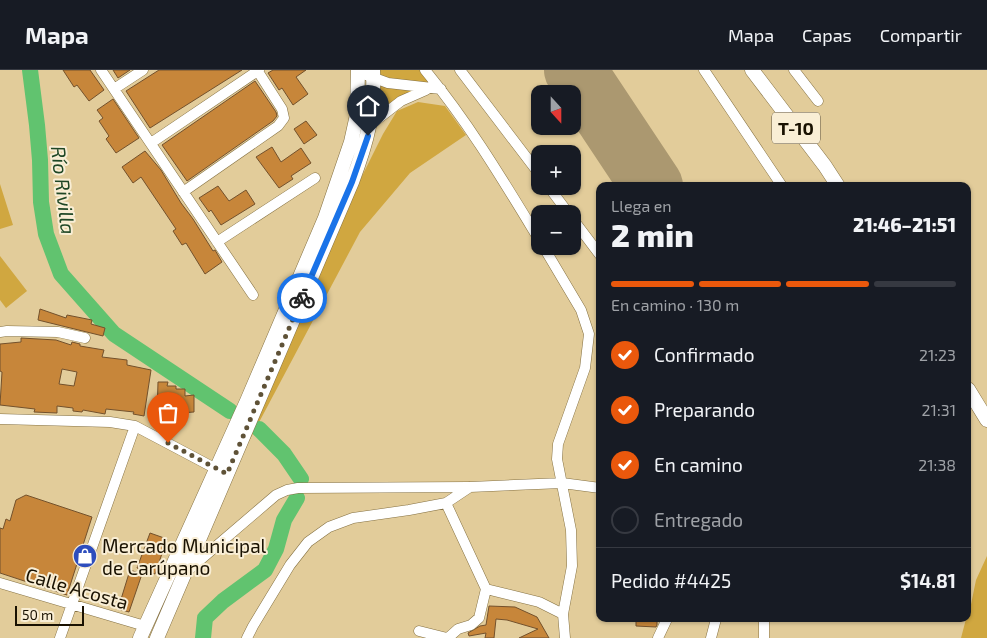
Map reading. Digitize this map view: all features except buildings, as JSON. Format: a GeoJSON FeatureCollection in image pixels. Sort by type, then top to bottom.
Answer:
{"type":"FeatureCollection","features":[{"type":"Feature","properties":{"kind":"highway","name":"T-10"},"geometry":{"type":"LineString","coordinates":[[752,70],[835,182]]}},
{"type":"Feature","properties":{"kind":"highway"},"geometry":{"type":"LineString","coordinates":[[142,632],[222,472],[352,182],[364,148],[373,102],[365,72]]}},
{"type":"Feature","properties":{"kind":"highway"},"geometry":{"type":"LineString","coordinates":[[157,638],[186,572],[248,401],[344,168],[365,72]]}},
{"type":"Feature","properties":{"kind":"highway"},"geometry":{"type":"LineString","coordinates":[[971,394],[987,420]]}},
{"type":"Feature","properties":{"kind":"street"},"geometry":{"type":"LineString","coordinates":[[101,70],[253,295]]}},
{"type":"Feature","properties":{"kind":"street"},"geometry":{"type":"LineString","coordinates":[[114,89],[143,70]]}},
{"type":"Feature","properties":{"kind":"street"},"geometry":{"type":"LineString","coordinates":[[151,144],[258,70],[282,109],[284,118],[278,126],[183,192]]}},
{"type":"Feature","properties":{"kind":"street"},"geometry":{"type":"LineString","coordinates":[[425,70],[436,89],[482,146],[531,226]]}},
{"type":"Feature","properties":{"kind":"street"},"geometry":{"type":"LineString","coordinates":[[460,70],[531,163]]}},
{"type":"Feature","properties":{"kind":"street"},"geometry":{"type":"LineString","coordinates":[[704,70],[779,182]]}},
{"type":"Feature","properties":{"kind":"street"},"geometry":{"type":"LineString","coordinates":[[794,70],[818,101]]}},
{"type":"Feature","properties":{"kind":"street"},"geometry":{"type":"LineString","coordinates":[[365,72],[399,86],[436,89]]}},
{"type":"Feature","properties":{"kind":"street"},"geometry":{"type":"LineString","coordinates":[[370,124],[401,101],[436,89]]}},
{"type":"Feature","properties":{"kind":"street"},"geometry":{"type":"LineString","coordinates":[[217,242],[315,178]]}},
{"type":"Feature","properties":{"kind":"street"},"geometry":{"type":"LineString","coordinates":[[581,230],[596,250]]}},
{"type":"Feature","properties":{"kind":"street"},"geometry":{"type":"LineString","coordinates":[[548,255],[581,310],[589,334],[585,368],[558,444],[557,459],[571,530],[572,566],[563,614],[565,638]]}},
{"type":"Feature","properties":{"kind":"street"},"geometry":{"type":"LineString","coordinates":[[0,332],[58,332],[85,338]]}},
{"type":"Feature","properties":{"kind":"street"},"geometry":{"type":"LineString","coordinates":[[0,419],[110,422],[135,426],[222,472]]}},
{"type":"Feature","properties":{"kind":"street"},"geometry":{"type":"LineString","coordinates":[[60,638],[135,426]]}},
{"type":"Feature","properties":{"kind":"street"},"geometry":{"type":"LineString","coordinates":[[186,572],[276,495],[287,490],[298,488],[470,487],[562,483],[596,487]]}},
{"type":"Feature","properties":{"kind":"street"},"geometry":{"type":"LineString","coordinates":[[247,638],[252,626],[290,566],[308,542],[329,527],[353,518],[446,503],[470,487]]}},
{"type":"Feature","properties":{"kind":"street"},"geometry":{"type":"LineString","coordinates":[[419,631],[447,638],[458,629],[472,625],[479,618],[486,589],[446,503]]}},
{"type":"Feature","properties":{"kind":"street","name":"Calle Acosta"},"geometry":{"type":"LineString","coordinates":[[0,583],[71,604],[142,632]]}},
{"type":"Feature","properties":{"kind":"street"},"geometry":{"type":"LineString","coordinates":[[486,589],[539,602],[563,614]]}},
{"type":"Feature","properties":{"kind":"street"},"geometry":{"type":"LineString","coordinates":[[658,638],[665,622]]}},
{"type":"Feature","properties":{"kind":"street"},"geometry":{"type":"LineString","coordinates":[[711,638],[715,622]]}},
{"type":"Feature","properties":{"kind":"street"},"geometry":{"type":"LineString","coordinates":[[764,622],[764,638]]}},
{"type":"Feature","properties":{"kind":"shaded area"},"geometry":{"type":"Polygon","coordinates":[[[373,70],[425,70],[430,88],[370,125],[373,70]]]}},
{"type":"Feature","properties":{"kind":"shaded area"},"geometry":{"type":"Polygon","coordinates":[[[418,102],[445,106],[466,135],[410,173],[360,232],[248,443],[358,184],[383,134],[397,111],[418,102]]]}},
{"type":"Feature","properties":{"kind":"shaded area"},"geometry":{"type":"Polygon","coordinates":[[[0,184],[13,225],[0,229],[0,184]]]}},
{"type":"Feature","properties":{"kind":"shaded area"},"geometry":{"type":"Polygon","coordinates":[[[0,256],[27,291],[6,308],[0,300],[0,256]]]}},
{"type":"Feature","properties":{"kind":"shaded area"},"geometry":{"type":"Polygon","coordinates":[[[987,556],[987,638],[961,638],[965,622],[971,622],[971,604],[976,580],[987,556]]]}},
{"type":"Feature","properties":{"kind":"waterway","name":"Río Rivilla"},"geometry":{"type":"LineString","coordinates":[[30,70],[40,160],[41,202],[46,234],[61,274],[114,334],[230,411]]}},
{"type":"Feature","properties":{"kind":"waterway","name":"Río Rivilla"},"geometry":{"type":"LineString","coordinates":[[259,429],[284,454],[301,479]]}},
{"type":"Feature","properties":{"kind":"waterway","name":"Río Rivilla"},"geometry":{"type":"LineString","coordinates":[[203,638],[205,618],[223,601],[265,570],[276,549],[284,520],[297,498]]}},
{"type":"Feature","properties":{"kind":"runway"},"geometry":{"type":"LineString","coordinates":[[575,70],[649,182]]}},
{"type":"Feature","properties":{"kind":"way so far"},"geometry":{"type":"LineString","coordinates":[[168,443],[227,474],[302,298]]}},
{"type":"Feature","properties":{"kind":"place","name":"Mercado Municipal de Carúpano"},"geometry":{"type":"Point","coordinates":[85,556]}},
{"type":"Feature","properties":{"kind":"route"},"geometry":{"type":"LineString","coordinates":[[302,298],[352,182],[368,136]]}}]}
